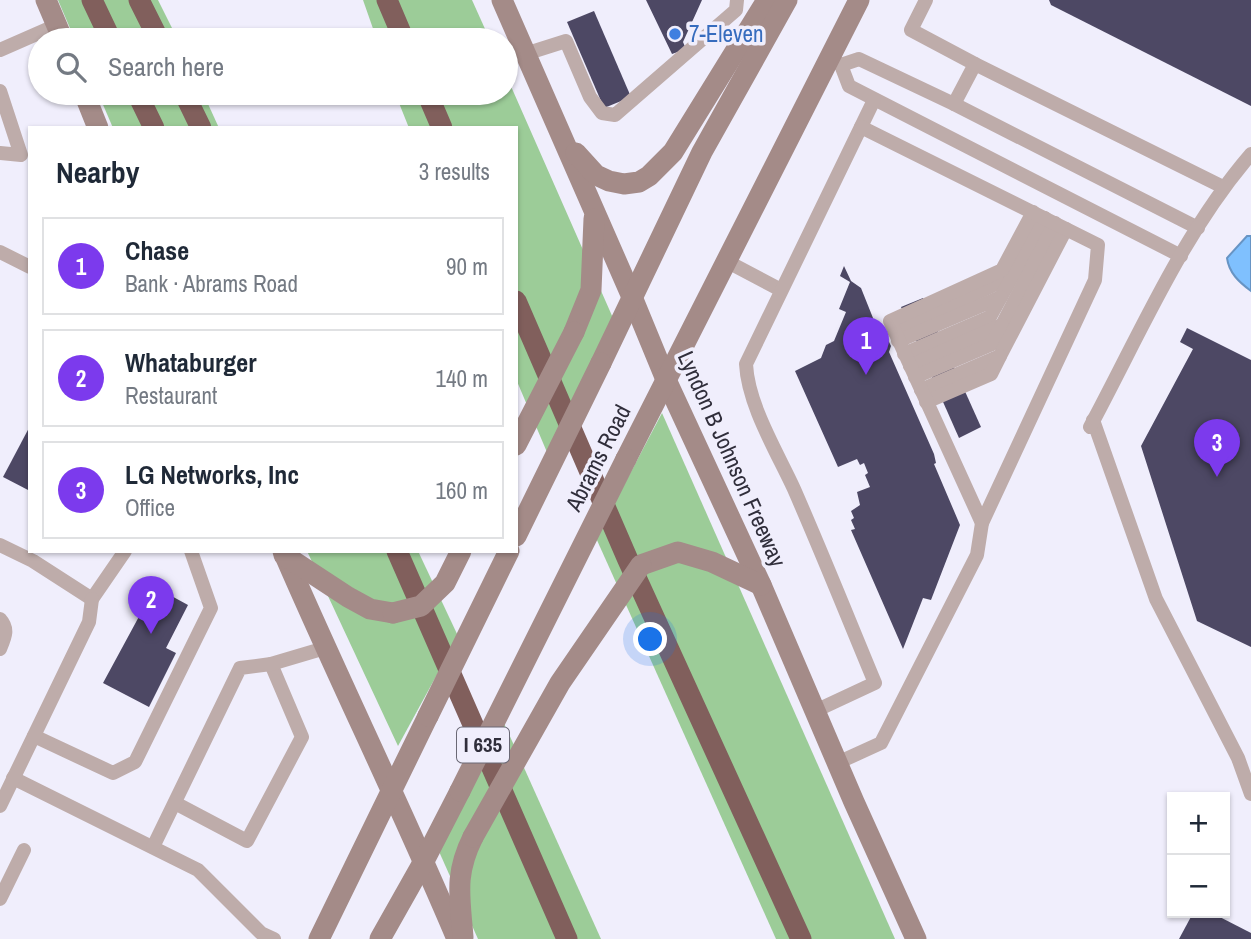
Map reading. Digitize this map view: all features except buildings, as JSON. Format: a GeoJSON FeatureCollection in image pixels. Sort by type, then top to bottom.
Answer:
{"type":"FeatureCollection","features":[{"type":"Feature","properties":{"kind":"highway"},"geometry":{"type":"LineString","coordinates":[[92,0],[105,28]]}},
{"type":"Feature","properties":{"kind":"highway"},"geometry":{"type":"LineString","coordinates":[[139,0],[153,28]]}},
{"type":"Feature","properties":{"kind":"highway"},"geometry":{"type":"LineString","coordinates":[[387,0],[399,28]]}},
{"type":"Feature","properties":{"kind":"highway"},"geometry":{"type":"LineString","coordinates":[[143,105],[153,126]]}},
{"type":"Feature","properties":{"kind":"highway"},"geometry":{"type":"LineString","coordinates":[[190,105],[200,126]]}},
{"type":"Feature","properties":{"kind":"highway"},"geometry":{"type":"LineString","coordinates":[[432,105],[441,126]]}},
{"type":"Feature","properties":{"kind":"highway"},"geometry":{"type":"LineString","coordinates":[[518,306],[628,560],[801,939]]}},
{"type":"Feature","properties":{"kind":"highway","name":"I 635"},"geometry":{"type":"LineString","coordinates":[[398,553],[567,939]]}},
{"type":"Feature","properties":{"kind":"main road"},"geometry":{"type":"LineString","coordinates":[[46,0],[58,28]]}},
{"type":"Feature","properties":{"kind":"main road","name":"Lyndon B Johnson Freeway"},"geometry":{"type":"LineString","coordinates":[[502,0],[514,28]]}},
{"type":"Feature","properties":{"kind":"main road"},"geometry":{"type":"LineString","coordinates":[[558,129],[585,166],[596,175],[624,184],[639,182],[649,176],[673,152],[742,11],[767,0]]}},
{"type":"Feature","properties":{"kind":"main road","name":"Abrams Road"},"geometry":{"type":"LineString","coordinates":[[518,532],[702,152],[787,0]]}},
{"type":"Feature","properties":{"kind":"main road","name":"Abrams Road"},"geometry":{"type":"LineString","coordinates":[[380,939],[460,791],[728,262],[836,62],[859,0]]}},
{"type":"Feature","properties":{"kind":"main road","name":"Lyndon B Johnson Freeway"},"geometry":{"type":"LineString","coordinates":[[518,38],[667,382],[761,585],[916,939]]}},
{"type":"Feature","properties":{"kind":"main road"},"geometry":{"type":"LineString","coordinates":[[89,105],[97,126]]}},
{"type":"Feature","properties":{"kind":"main road"},"geometry":{"type":"LineString","coordinates":[[518,440],[574,332],[591,290],[594,211]]}},
{"type":"Feature","properties":{"kind":"main road"},"geometry":{"type":"LineString","coordinates":[[463,939],[459,874],[464,854],[560,683],[641,565],[678,552],[712,562],[761,585]]}},
{"type":"Feature","properties":{"kind":"main road"},"geometry":{"type":"LineString","coordinates":[[284,553],[348,597],[370,609],[393,613],[421,606],[445,583],[460,553]]}},
{"type":"Feature","properties":{"kind":"main road"},"geometry":{"type":"LineString","coordinates":[[284,553],[325,648],[393,791],[457,939]]}},
{"type":"Feature","properties":{"kind":"main road"},"geometry":{"type":"LineString","coordinates":[[319,939],[508,553]]}},
{"type":"Feature","properties":{"kind":"lane"},"geometry":{"type":"LineString","coordinates":[[926,0],[911,30],[1223,187]]}},
{"type":"Feature","properties":{"kind":"lane"},"geometry":{"type":"LineString","coordinates":[[525,54],[566,41],[590,97],[602,113],[615,115],[742,11]]}},
{"type":"Feature","properties":{"kind":"lane"},"geometry":{"type":"LineString","coordinates":[[0,50],[28,42]]}},
{"type":"Feature","properties":{"kind":"lane"},"geometry":{"type":"LineString","coordinates":[[1181,256],[849,86],[836,62],[859,59],[954,104],[1198,228]]}},
{"type":"Feature","properties":{"kind":"lane"},"geometry":{"type":"LineString","coordinates":[[954,104],[975,64]]}},
{"type":"Feature","properties":{"kind":"lane"},"geometry":{"type":"LineString","coordinates":[[0,92],[21,155],[0,153]]}},
{"type":"Feature","properties":{"kind":"lane"},"geometry":{"type":"LineString","coordinates":[[815,711],[875,683],[746,380],[746,364],[874,100]]}},
{"type":"Feature","properties":{"kind":"lane"},"geometry":{"type":"LineString","coordinates":[[837,763],[881,743],[977,555],[982,523],[1095,280],[1098,245],[861,127]]}},
{"type":"Feature","properties":{"kind":"lane"},"geometry":{"type":"LineString","coordinates":[[1251,154],[1223,187],[1181,256],[1090,426],[1157,599],[1238,758],[1251,794]]}},
{"type":"Feature","properties":{"kind":"lane"},"geometry":{"type":"LineString","coordinates":[[982,523],[890,321],[1002,270],[1050,221]]}},
{"type":"Feature","properties":{"kind":"lane"},"geometry":{"type":"LineString","coordinates":[[910,366],[1001,297],[1050,221]]}},
{"type":"Feature","properties":{"kind":"lane"},"geometry":{"type":"LineString","coordinates":[[910,366],[1002,325],[1050,221]]}},
{"type":"Feature","properties":{"kind":"lane"},"geometry":{"type":"LineString","coordinates":[[910,366],[999,356],[1050,221]]}},
{"type":"Feature","properties":{"kind":"lane"},"geometry":{"type":"LineString","coordinates":[[0,252],[28,266]]}},
{"type":"Feature","properties":{"kind":"lane"},"geometry":{"type":"LineString","coordinates":[[728,262],[781,290]]}},
{"type":"Feature","properties":{"kind":"lane"},"geometry":{"type":"LineString","coordinates":[[0,545],[33,561],[92,599]]}},
{"type":"Feature","properties":{"kind":"lane"},"geometry":{"type":"LineString","coordinates":[[0,806],[89,622],[92,599],[124,553]]}},
{"type":"Feature","properties":{"kind":"lane"},"geometry":{"type":"LineString","coordinates":[[34,736],[113,773],[135,762],[211,608],[192,553]]}},
{"type":"Feature","properties":{"kind":"lane"},"geometry":{"type":"LineString","coordinates":[[0,619],[6,627],[6,636],[0,649]]}},
{"type":"Feature","properties":{"kind":"lane"},"geometry":{"type":"LineString","coordinates":[[153,847],[240,668],[271,664],[325,648]]}},
{"type":"Feature","properties":{"kind":"lane"},"geometry":{"type":"LineString","coordinates":[[175,803],[247,841],[302,737],[271,664]]}},
{"type":"Feature","properties":{"kind":"lane"},"geometry":{"type":"LineString","coordinates":[[13,778],[198,870],[261,933],[274,939]]}},
{"type":"Feature","properties":{"kind":"lane"},"geometry":{"type":"LineString","coordinates":[[0,899],[23,850]]}},
{"type":"Feature","properties":{"kind":"green space"},"geometry":{"type":"Polygon","coordinates":[[[58,0],[158,0],[172,28],[70,28],[58,0]]]}},
{"type":"Feature","properties":{"kind":"green space"},"geometry":{"type":"Polygon","coordinates":[[[363,0],[472,0],[485,28],[373,28],[363,0]]]}},
{"type":"Feature","properties":{"kind":"green space"},"geometry":{"type":"Polygon","coordinates":[[[518,102],[613,318],[549,457],[518,384],[518,126],[408,126],[400,105],[518,105],[518,102]]]}},
{"type":"Feature","properties":{"kind":"green space"},"geometry":{"type":"Polygon","coordinates":[[[103,105],[208,105],[218,126],[112,126],[103,105]]]}},
{"type":"Feature","properties":{"kind":"green space"},"geometry":{"type":"Polygon","coordinates":[[[662,413],[895,939],[776,939],[596,538],[662,413]]]}},
{"type":"Feature","properties":{"kind":"green space"},"geometry":{"type":"Polygon","coordinates":[[[308,553],[419,553],[458,636],[398,746],[308,553]]]}},
{"type":"Feature","properties":{"kind":"green space"},"geometry":{"type":"Polygon","coordinates":[[[503,721],[601,939],[478,939],[437,847],[503,721]]]}},
{"type":"Feature","properties":{"kind":"water"},"geometry":{"type":"Polygon","coordinates":[[[1247,236],[1251,236],[1251,291],[1235,277],[1227,258],[1247,236]]]}},
{"type":"Feature","properties":{"kind":"place","name":"7-Eleven"},"geometry":{"type":"Point","coordinates":[675,34]}},
{"type":"Feature","properties":{"kind":"place","name":"Chase"},"geometry":{"type":"Point","coordinates":[866,375]}},
{"type":"Feature","properties":{"kind":"place","name":"LG Networks, Inc"},"geometry":{"type":"Point","coordinates":[1217,477]}},
{"type":"Feature","properties":{"kind":"place","name":"Whataburger"},"geometry":{"type":"Point","coordinates":[151,634]}}]}
